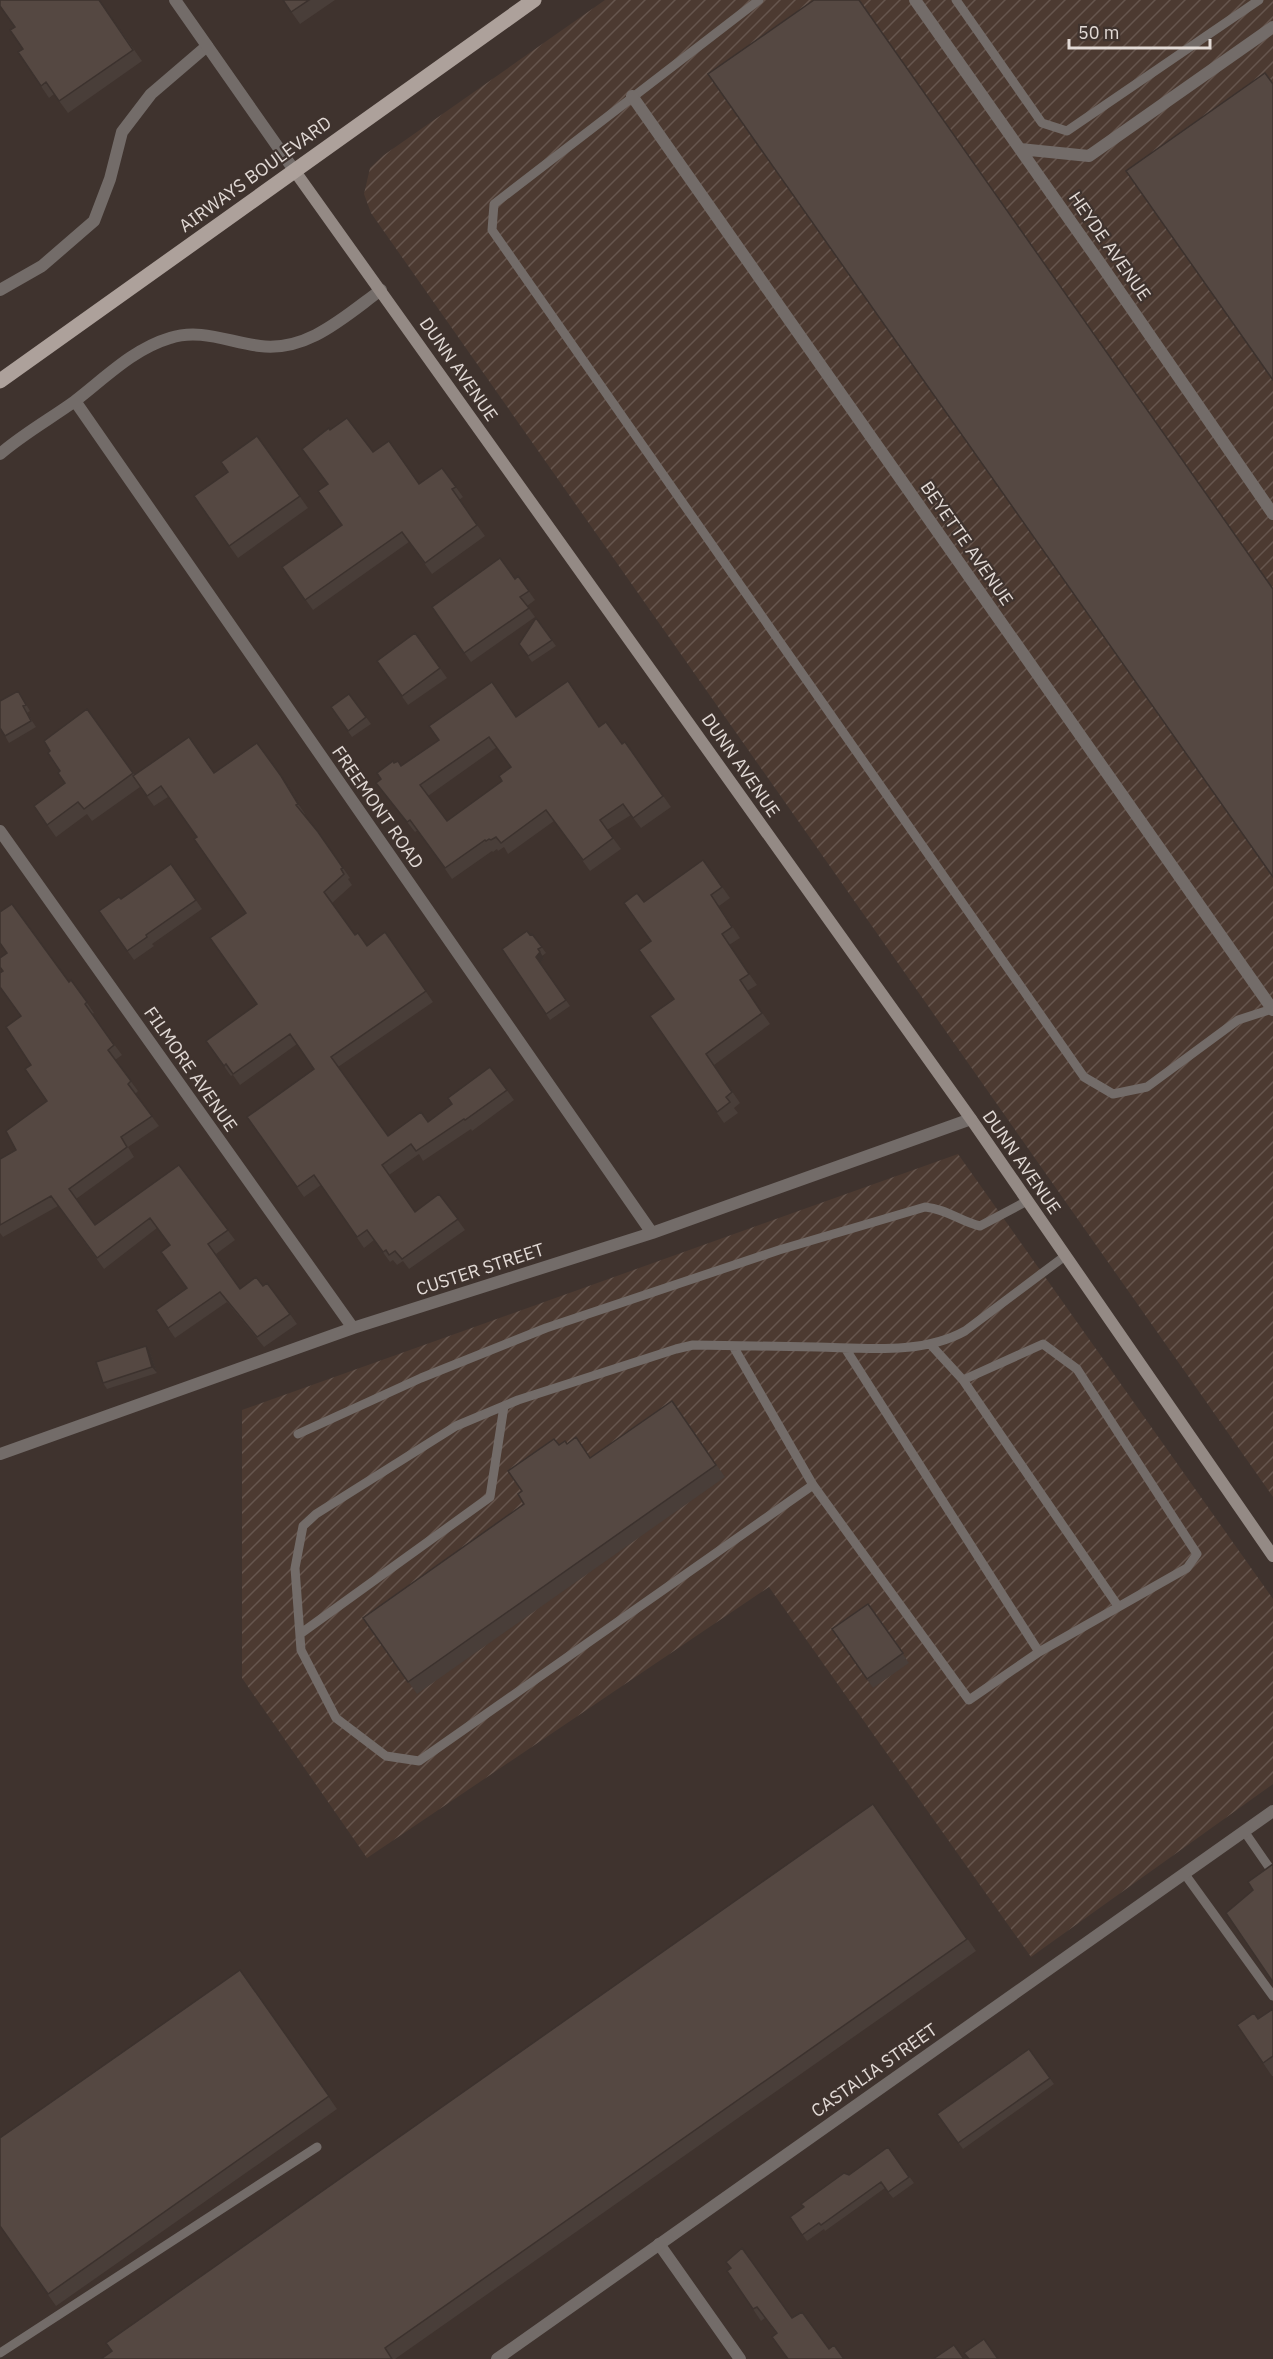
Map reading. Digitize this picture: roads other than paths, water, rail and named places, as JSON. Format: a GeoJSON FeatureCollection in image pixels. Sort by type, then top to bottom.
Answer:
{"type":"FeatureCollection","features":[{"type":"Feature","properties":{"kind":"main road","name":"AIRWAYS BOULEVARD"},"geometry":{"type":"LineString","coordinates":[[0,381],[534,0]]}},
{"type":"Feature","properties":{"kind":"main road","name":"DUNN AVENUE"},"geometry":{"type":"LineString","coordinates":[[294,170],[971,1119],[1273,1556]]}},
{"type":"Feature","properties":{"kind":"street","name":"DUNN AVENUE"},"geometry":{"type":"LineString","coordinates":[[175,0],[294,170]]}},
{"type":"Feature","properties":{"kind":"street","name":"HEYDE AVENUE"},"geometry":{"type":"LineString","coordinates":[[915,0],[1273,514]]}},
{"type":"Feature","properties":{"kind":"street"},"geometry":{"type":"LineString","coordinates":[[1020,150],[1089,156],[1272,31]]}},
{"type":"Feature","properties":{"kind":"street"},"geometry":{"type":"LineString","coordinates":[[0,290],[42,266],[94,221],[110,180],[122,132],[151,94],[207,46]]}},
{"type":"Feature","properties":{"kind":"street","name":"BEYETTE AVENUE"},"geometry":{"type":"LineString","coordinates":[[632,96],[1273,1009]]}},
{"type":"Feature","properties":{"kind":"street"},"geometry":{"type":"LineString","coordinates":[[0,454],[75,401],[133,355],[170,338],[195,334],[261,346],[292,345],[318,335],[381,290]]}},
{"type":"Feature","properties":{"kind":"street","name":"FREEMONT ROAD"},"geometry":{"type":"LineString","coordinates":[[75,401],[652,1233]]}},
{"type":"Feature","properties":{"kind":"street","name":"FILMORE AVENUE"},"geometry":{"type":"LineString","coordinates":[[0,831],[353,1328]]}},
{"type":"Feature","properties":{"kind":"street","name":"CUSTER STREET"},"geometry":{"type":"LineString","coordinates":[[0,1454],[353,1328],[652,1233],[971,1119]]}},
{"type":"Feature","properties":{"kind":"street","name":"CASTALIA STREET"},"geometry":{"type":"LineString","coordinates":[[503,2357],[1273,1810]]}},
{"type":"Feature","properties":{"kind":"street"},"geometry":{"type":"LineString","coordinates":[[659,2244],[740,2359]]}},
{"type":"Feature","properties":{"kind":"lane"},"geometry":{"type":"LineString","coordinates":[[759,0],[494,204],[492,230],[1084,1077],[1113,1094],[1147,1087],[1238,1020],[1273,1009]]}},
{"type":"Feature","properties":{"kind":"lane"},"geometry":{"type":"LineString","coordinates":[[956,0],[1042,123],[1068,131],[1259,0]]}},
{"type":"Feature","properties":{"kind":"lane"},"geometry":{"type":"LineString","coordinates":[[298,1434],[421,1378],[546,1328],[778,1250],[925,1207],[940,1208],[963,1222],[980,1226],[1027,1201]]}},
{"type":"Feature","properties":{"kind":"lane"},"geometry":{"type":"LineString","coordinates":[[813,1485],[418,1761],[386,1756],[336,1718],[301,1650],[295,1568],[303,1526],[316,1514],[456,1426],[504,1406],[693,1345],[876,1348],[930,1344],[952,1338],[965,1331],[1065,1256]]}},
{"type":"Feature","properties":{"kind":"lane"},"geometry":{"type":"LineString","coordinates":[[930,1344],[963,1380],[1118,1606]]}},
{"type":"Feature","properties":{"kind":"lane"},"geometry":{"type":"LineString","coordinates":[[733,1346],[813,1485],[969,1700],[1039,1652],[1187,1568],[1197,1554],[1077,1369],[1043,1344],[963,1380]]}},
{"type":"Feature","properties":{"kind":"lane"},"geometry":{"type":"LineString","coordinates":[[845,1348],[1039,1652]]}},
{"type":"Feature","properties":{"kind":"lane"},"geometry":{"type":"LineString","coordinates":[[300,1634],[490,1497],[504,1406]]}},
{"type":"Feature","properties":{"kind":"lane"},"geometry":{"type":"LineString","coordinates":[[1244,1831],[1273,1873]]}},
{"type":"Feature","properties":{"kind":"lane"},"geometry":{"type":"LineString","coordinates":[[1184,1873],[1273,1996]]}},
{"type":"Feature","properties":{"kind":"lane"},"geometry":{"type":"LineString","coordinates":[[0,2353],[317,2147]]}}]}
